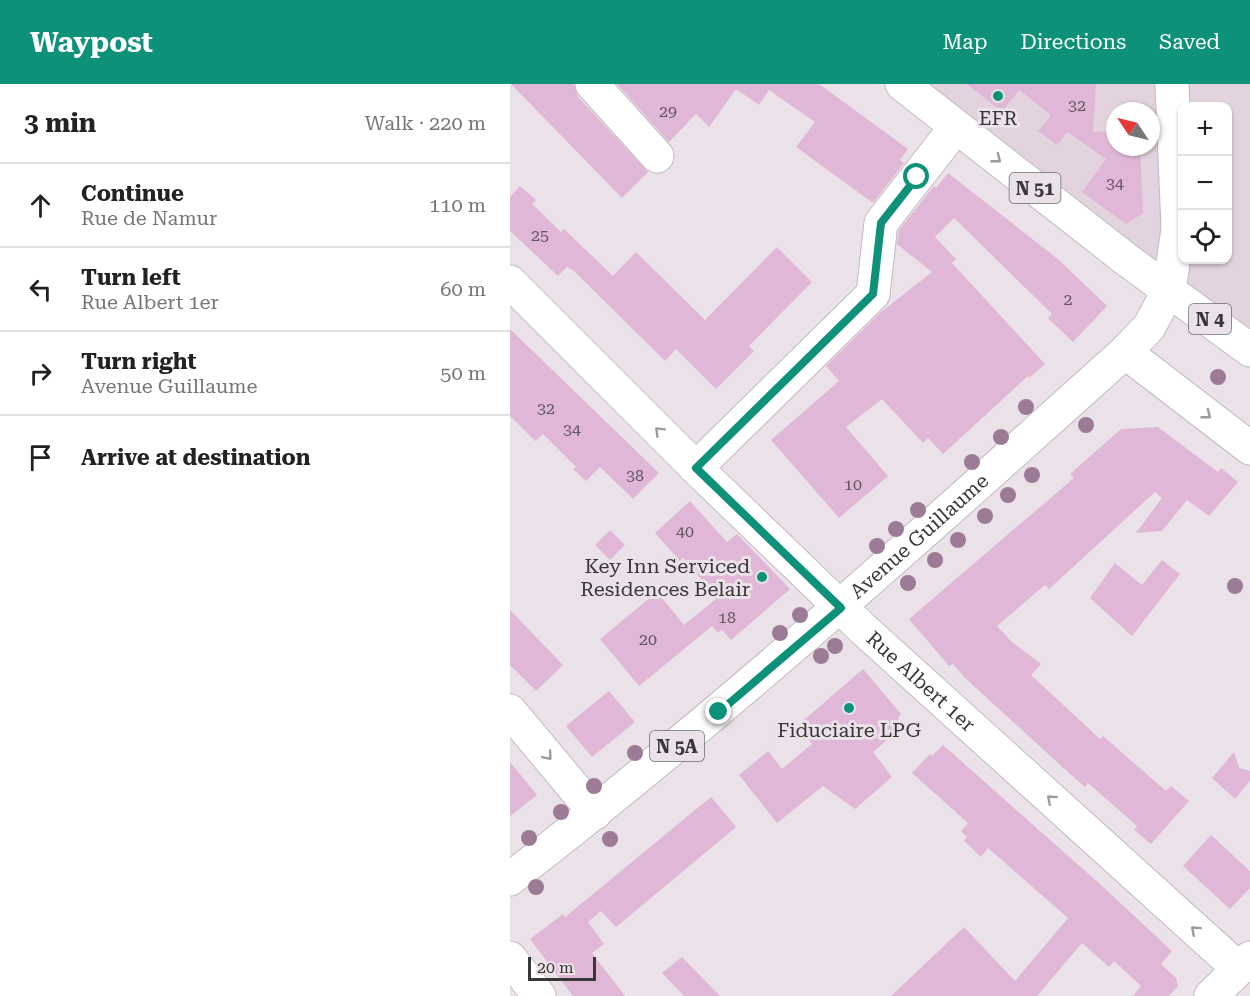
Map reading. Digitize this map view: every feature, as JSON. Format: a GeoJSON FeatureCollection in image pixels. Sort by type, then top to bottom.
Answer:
{"type":"FeatureCollection","features":[{"type":"Feature","properties":{"kind":"street"},"geometry":{"type":"LineString","coordinates":[[592,84],[657,156]]}},
{"type":"Feature","properties":{"kind":"street","name":"N 51"},"geometry":{"type":"LineString","coordinates":[[902,84],[1169,290]]}},
{"type":"Feature","properties":{"kind":"street","name":"N 4"},"geometry":{"type":"LineString","coordinates":[[1172,84],[1178,230],[1169,290],[1250,350]]}},
{"type":"Feature","properties":{"kind":"street"},"geometry":{"type":"LineString","coordinates":[[696,468],[873,294],[881,223],[957,127]]}},
{"type":"Feature","properties":{"kind":"street","name":"Rue Albert 1er"},"geometry":{"type":"LineString","coordinates":[[510,282],[696,468],[841,608],[1244,963]]}},
{"type":"Feature","properties":{"kind":"street","name":"Avenue Guillaume"},"geometry":{"type":"LineString","coordinates":[[510,879],[595,813],[841,608],[1125,352],[1149,327],[1169,290]]}},
{"type":"Feature","properties":{"kind":"street"},"geometry":{"type":"LineString","coordinates":[[1125,352],[1250,448]]}},
{"type":"Feature","properties":{"kind":"street"},"geometry":{"type":"LineString","coordinates":[[510,711],[595,813]]}},
{"type":"Feature","properties":{"kind":"street"},"geometry":{"type":"LineString","coordinates":[[510,958],[539,996]]}},
{"type":"Feature","properties":{"kind":"street"},"geometry":{"type":"LineString","coordinates":[[1211,996],[1244,963]]}},
{"type":"Feature","properties":{"kind":"shaded area"},"geometry":{"type":"Polygon","coordinates":[[[902,84],[1250,84],[1250,350],[902,84]]]}},
{"type":"Feature","properties":{"kind":"building"},"geometry":{"type":"Polygon","coordinates":[[[511,84],[574,84],[578,97],[648,172],[622,198],[511,84]]]}},
{"type":"Feature","properties":{"kind":"building"},"geometry":{"type":"Polygon","coordinates":[[[617,84],[819,84],[908,149],[900,160],[904,163],[873,203],[796,147],[815,122],[769,90],[759,105],[736,89],[709,127],[696,114],[669,142],[617,84]]]}},
{"type":"Feature","properties":{"kind":"building"},"geometry":{"type":"Polygon","coordinates":[[[967,84],[1096,84],[1093,132],[1106,131],[1106,156],[1140,156],[1143,213],[1126,224],[1082,192],[1106,159],[1067,132],[1057,145],[1038,131],[1051,115],[1019,90],[1002,112],[967,84]]]}},
{"type":"Feature","properties":{"kind":"building"},"geometry":{"type":"Polygon","coordinates":[[[948,173],[1059,260],[1107,306],[1073,342],[1048,318],[1052,314],[954,218],[935,237],[956,259],[952,263],[1045,364],[1029,378],[1028,376],[943,454],[928,438],[923,443],[882,399],[846,427],[888,476],[839,518],[771,440],[839,381],[826,366],[880,313],[932,272],[897,244],[899,230],[934,186],[936,188],[948,173]]]}},
{"type":"Feature","properties":{"kind":"building"},"geometry":{"type":"Polygon","coordinates":[[[520,186],[536,200],[532,204],[561,232],[564,229],[613,276],[636,252],[705,320],[777,247],[812,282],[749,346],[754,351],[716,389],[676,349],[665,361],[573,270],[567,267],[558,276],[510,231],[510,197],[520,186]]]}},
{"type":"Feature","properties":{"kind":"building"},"geometry":{"type":"Polygon","coordinates":[[[510,329],[659,473],[633,499],[600,467],[586,481],[573,469],[576,467],[543,434],[535,441],[510,416],[510,329]]]}},
{"type":"Feature","properties":{"kind":"building"},"geometry":{"type":"Polygon","coordinates":[[[1158,427],[1218,472],[1221,468],[1238,482],[1209,516],[1187,500],[1162,531],[1136,533],[1162,498],[1155,492],[1049,589],[1045,585],[997,626],[1012,642],[1041,664],[1031,675],[1100,739],[1103,736],[1166,791],[1171,786],[1189,801],[1151,844],[1134,830],[1137,826],[1088,783],[1085,787],[1070,774],[964,677],[953,664],[949,666],[909,619],[1074,478],[1070,474],[1121,429],[1158,427]]]}},
{"type":"Feature","properties":{"kind":"building"},"geometry":{"type":"Polygon","coordinates":[[[690,501],[727,542],[737,534],[790,589],[731,640],[722,630],[718,633],[712,626],[639,686],[600,639],[657,592],[684,625],[717,598],[683,558],[680,561],[655,533],[690,501]]]}},
{"type":"Feature","properties":{"kind":"building"},"geometry":{"type":"Polygon","coordinates":[[[610,530],[625,545],[610,560],[595,545],[610,530]]]}},
{"type":"Feature","properties":{"kind":"building"},"geometry":{"type":"Polygon","coordinates":[[[1162,560],[1180,574],[1132,636],[1090,598],[1115,563],[1142,585],[1162,560]]]}},
{"type":"Feature","properties":{"kind":"building"},"geometry":{"type":"Polygon","coordinates":[[[510,610],[563,665],[536,691],[510,665],[510,610]]]}},
{"type":"Feature","properties":{"kind":"building"},"geometry":{"type":"Polygon","coordinates":[[[863,669],[901,714],[898,717],[901,728],[873,752],[892,777],[855,809],[823,786],[777,823],[739,775],[768,751],[782,769],[812,744],[797,726],[863,669]]]}},
{"type":"Feature","properties":{"kind":"building"},"geometry":{"type":"Polygon","coordinates":[[[609,691],[635,722],[592,757],[566,726],[609,691]]]}},
{"type":"Feature","properties":{"kind":"building"},"geometry":{"type":"Polygon","coordinates":[[[943,745],[1172,951],[1161,964],[1176,978],[1178,986],[1169,996],[1133,996],[1141,986],[1114,961],[1109,967],[1082,943],[1037,996],[891,996],[964,927],[1015,981],[1068,918],[988,848],[981,857],[964,841],[967,837],[961,831],[968,823],[912,773],[930,754],[932,756],[943,745]]]}},
{"type":"Feature","properties":{"kind":"building"},"geometry":{"type":"Polygon","coordinates":[[[1234,752],[1239,768],[1250,771],[1250,781],[1235,799],[1212,778],[1234,752]]]}},
{"type":"Feature","properties":{"kind":"building"},"geometry":{"type":"Polygon","coordinates":[[[510,762],[537,795],[510,816],[510,762]]]}},
{"type":"Feature","properties":{"kind":"building"},"geometry":{"type":"Polygon","coordinates":[[[711,797],[736,827],[616,927],[601,911],[588,922],[604,944],[592,953],[625,996],[573,996],[530,939],[563,914],[565,917],[711,797]]]}},
{"type":"Feature","properties":{"kind":"building"},"geometry":{"type":"Polygon","coordinates":[[[1211,835],[1250,871],[1250,888],[1230,909],[1183,866],[1211,835]]]}},
{"type":"Feature","properties":{"kind":"building"},"geometry":{"type":"Polygon","coordinates":[[[682,957],[720,996],[684,996],[662,973],[682,957]]]}},
{"type":"Feature","properties":{"kind":"place","name":"EFR"},"geometry":{"type":"Point","coordinates":[998,96]}},
{"type":"Feature","properties":{"kind":"place","name":"Key Inn Serviced Residences Belair"},"geometry":{"type":"Point","coordinates":[762,577]}},
{"type":"Feature","properties":{"kind":"place","name":"Fiduciaire LPG"},"geometry":{"type":"Point","coordinates":[849,708]}},
{"type":"Feature","properties":{"kind":"route"},"geometry":{"type":"LineString","coordinates":[[719,712],[841,608],[696,468],[873,294],[881,223],[917,177]]}}]}
